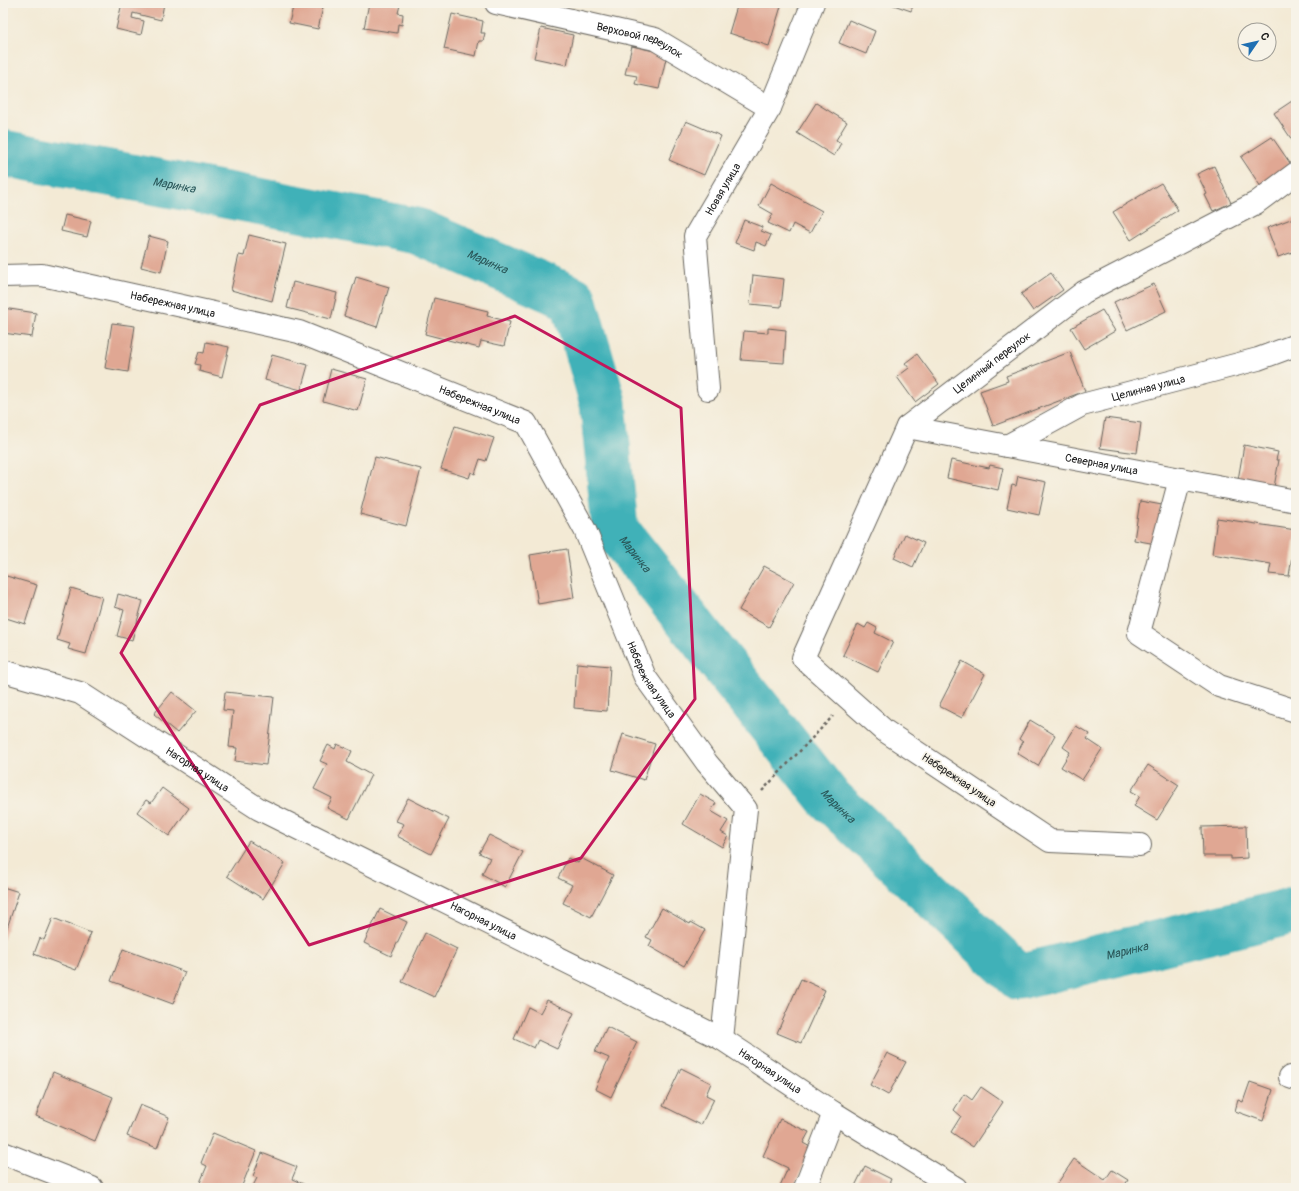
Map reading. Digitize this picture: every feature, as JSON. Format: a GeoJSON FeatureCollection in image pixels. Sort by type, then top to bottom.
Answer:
{"type":"FeatureCollection","features":[{"type":"Feature","properties":{"kind":"street","name":"Верховой переулок"},"geometry":{"type":"LineString","coordinates":[[496,3],[655,39],[770,108]]}},
{"type":"Feature","properties":{"kind":"street","name":"Новая улица"},"geometry":{"type":"LineString","coordinates":[[708,389],[696,236],[770,108],[813,3]]}},
{"type":"Feature","properties":{"kind":"street","name":"Целинный переулок"},"geometry":{"type":"LineString","coordinates":[[803,658],[908,427],[1084,292],[1256,203],[1296,173]]}},
{"type":"Feature","properties":{"kind":"street","name":"Набережная улица"},"geometry":{"type":"LineString","coordinates":[[3,276],[42,275],[299,332],[526,423],[585,530],[645,677],[706,763],[746,809],[722,1039]]}},
{"type":"Feature","properties":{"kind":"street","name":"Целинная улица"},"geometry":{"type":"LineString","coordinates":[[1007,446],[1082,405],[1258,359],[1296,345]]}},
{"type":"Feature","properties":{"kind":"street","name":"Северная улица"},"geometry":{"type":"LineString","coordinates":[[908,427],[1296,501]]}},
{"type":"Feature","properties":{"kind":"street"},"geometry":{"type":"LineString","coordinates":[[1180,479],[1139,633],[1219,686],[1296,712]]}},
{"type":"Feature","properties":{"kind":"street","name":"Набережная улица"},"geometry":{"type":"LineString","coordinates":[[803,658],[885,731],[1050,841],[1140,844]]}},
{"type":"Feature","properties":{"kind":"street","name":"Нагорная улица"},"geometry":{"type":"LineString","coordinates":[[3,671],[80,693],[259,809],[722,1039],[834,1113],[956,1188]]}},
{"type":"Feature","properties":{"kind":"street"},"geometry":{"type":"LineString","coordinates":[[805,1188],[834,1113]]}},
{"type":"Feature","properties":{"kind":"street"},"geometry":{"type":"LineString","coordinates":[[3,1153],[92,1188]]}},
{"type":"Feature","properties":{"kind":"path"},"geometry":{"type":"LineString","coordinates":[[780,770],[824,725]]}},
{"type":"Feature","properties":{"kind":"highlighted area"},"geometry":{"type":"Polygon","coordinates":[[[515,316],[681,408],[695,699],[581,858],[309,945],[121,653],[260,405],[515,316]]]}},
{"type":"Feature","properties":{"kind":"building"},"geometry":{"type":"Polygon","coordinates":[[[122,3],[164,3],[161,20],[133,13],[132,18],[144,21],[141,35],[116,29],[122,3]]]}},
{"type":"Feature","properties":{"kind":"building"},"geometry":{"type":"Polygon","coordinates":[[[294,3],[324,3],[318,29],[289,23],[294,3]]]}},
{"type":"Feature","properties":{"kind":"building"},"geometry":{"type":"Polygon","coordinates":[[[369,3],[390,3],[400,5],[398,13],[403,14],[402,25],[398,24],[397,33],[364,28],[369,3]]]}},
{"type":"Feature","properties":{"kind":"building"},"geometry":{"type":"Polygon","coordinates":[[[738,3],[782,3],[769,46],[729,33],[738,3]]]}},
{"type":"Feature","properties":{"kind":"building"},"geometry":{"type":"Polygon","coordinates":[[[888,3],[914,3],[911,11],[888,3]]]}},
{"type":"Feature","properties":{"kind":"building"},"geometry":{"type":"Polygon","coordinates":[[[452,14],[483,21],[481,33],[485,33],[483,41],[479,41],[476,56],[444,49],[452,14]]]}},
{"type":"Feature","properties":{"kind":"building"},"geometry":{"type":"Polygon","coordinates":[[[849,20],[875,31],[866,54],[839,43],[849,20]]]}},
{"type":"Feature","properties":{"kind":"building"},"geometry":{"type":"Polygon","coordinates":[[[541,28],[573,35],[567,65],[534,58],[541,28]]]}},
{"type":"Feature","properties":{"kind":"building"},"geometry":{"type":"Polygon","coordinates":[[[632,46],[667,54],[659,89],[635,84],[637,76],[625,74],[632,46]]]}},
{"type":"Feature","properties":{"kind":"building"},"geometry":{"type":"Polygon","coordinates":[[[1295,99],[1296,101],[1296,146],[1274,113],[1295,99]]]}},
{"type":"Feature","properties":{"kind":"building"},"geometry":{"type":"Polygon","coordinates":[[[816,103],[847,122],[836,140],[841,143],[834,156],[797,133],[816,103]]]}},
{"type":"Feature","properties":{"kind":"building"},"geometry":{"type":"Polygon","coordinates":[[[686,121],[721,136],[704,175],[669,160],[686,121]]]}},
{"type":"Feature","properties":{"kind":"building"},"geometry":{"type":"Polygon","coordinates":[[[1272,137],[1292,166],[1261,187],[1241,157],[1272,137]]]}},
{"type":"Feature","properties":{"kind":"building"},"geometry":{"type":"Polygon","coordinates":[[[1214,166],[1231,203],[1213,211],[1205,195],[1207,194],[1197,174],[1214,166]]]}},
{"type":"Feature","properties":{"kind":"building"},"geometry":{"type":"Polygon","coordinates":[[[771,183],[822,211],[810,233],[793,224],[789,233],[768,223],[773,214],[759,206],[771,183]]]}},
{"type":"Feature","properties":{"kind":"building"},"geometry":{"type":"Polygon","coordinates":[[[1161,183],[1178,210],[1131,240],[1113,212],[1161,183]]]}},
{"type":"Feature","properties":{"kind":"building"},"geometry":{"type":"Polygon","coordinates":[[[65,215],[91,221],[87,237],[61,231],[65,215]]]}},
{"type":"Feature","properties":{"kind":"building"},"geometry":{"type":"Polygon","coordinates":[[[1296,217],[1296,251],[1278,257],[1267,228],[1296,217]]]}},
{"type":"Feature","properties":{"kind":"building"},"geometry":{"type":"Polygon","coordinates":[[[744,220],[762,227],[761,231],[771,235],[766,246],[756,242],[754,250],[735,243],[744,220]]]}},
{"type":"Feature","properties":{"kind":"building"},"geometry":{"type":"Polygon","coordinates":[[[249,235],[286,244],[272,301],[231,290],[239,255],[244,256],[249,235]]]}},
{"type":"Feature","properties":{"kind":"building"},"geometry":{"type":"Polygon","coordinates":[[[149,236],[168,241],[161,272],[141,267],[149,236]]]}},
{"type":"Feature","properties":{"kind":"building"},"geometry":{"type":"Polygon","coordinates":[[[1051,273],[1063,290],[1033,311],[1021,294],[1051,273]]]}},
{"type":"Feature","properties":{"kind":"building"},"geometry":{"type":"Polygon","coordinates":[[[753,275],[784,279],[781,307],[750,304],[753,275]]]}},
{"type":"Feature","properties":{"kind":"building"},"geometry":{"type":"Polygon","coordinates":[[[356,277],[389,287],[377,327],[344,316],[356,277]]]}},
{"type":"Feature","properties":{"kind":"building"},"geometry":{"type":"Polygon","coordinates":[[[293,282],[337,293],[331,319],[287,308],[293,282]]]}},
{"type":"Feature","properties":{"kind":"building"},"geometry":{"type":"Polygon","coordinates":[[[1154,284],[1166,311],[1127,330],[1114,302],[1154,284]]]}},
{"type":"Feature","properties":{"kind":"building"},"geometry":{"type":"Polygon","coordinates":[[[434,298],[488,311],[487,316],[510,322],[504,346],[481,341],[479,348],[425,334],[434,298]]]}},
{"type":"Feature","properties":{"kind":"building"},"geometry":{"type":"Polygon","coordinates":[[[3,308],[36,313],[32,337],[3,333],[3,308]]]}},
{"type":"Feature","properties":{"kind":"building"},"geometry":{"type":"Polygon","coordinates":[[[1102,310],[1115,331],[1084,349],[1071,328],[1102,310]]]}},
{"type":"Feature","properties":{"kind":"building"},"geometry":{"type":"Polygon","coordinates":[[[112,323],[135,326],[128,372],[105,368],[112,323]]]}},
{"type":"Feature","properties":{"kind":"building"},"geometry":{"type":"Polygon","coordinates":[[[768,328],[786,330],[784,363],[741,360],[744,331],[768,333],[768,328]]]}},
{"type":"Feature","properties":{"kind":"building"},"geometry":{"type":"Polygon","coordinates":[[[206,342],[229,347],[222,377],[199,371],[200,365],[195,364],[199,352],[204,353],[206,342]]]}},
{"type":"Feature","properties":{"kind":"building"},"geometry":{"type":"Polygon","coordinates":[[[1070,352],[1085,391],[993,426],[980,391],[1008,381],[1006,376],[1070,352]]]}},
{"type":"Feature","properties":{"kind":"building"},"geometry":{"type":"Polygon","coordinates":[[[917,354],[939,384],[915,402],[897,377],[909,368],[905,363],[917,354]]]}},
{"type":"Feature","properties":{"kind":"building"},"geometry":{"type":"Polygon","coordinates":[[[272,355],[308,365],[301,390],[265,380],[272,355]]]}},
{"type":"Feature","properties":{"kind":"building"},"geometry":{"type":"Polygon","coordinates":[[[331,369],[367,379],[358,411],[323,401],[331,369]]]}},
{"type":"Feature","properties":{"kind":"building"},"geometry":{"type":"Polygon","coordinates":[[[1105,418],[1141,423],[1137,453],[1100,448],[1105,418]]]}},
{"type":"Feature","properties":{"kind":"building"},"geometry":{"type":"Polygon","coordinates":[[[455,426],[494,438],[486,461],[480,459],[475,474],[471,472],[469,478],[441,469],[455,426]]]}},
{"type":"Feature","properties":{"kind":"building"},"geometry":{"type":"Polygon","coordinates":[[[1244,445],[1278,452],[1276,460],[1279,460],[1274,487],[1238,480],[1244,445]]]}},
{"type":"Feature","properties":{"kind":"building"},"geometry":{"type":"Polygon","coordinates":[[[375,457],[421,469],[406,526],[360,514],[375,457]]]}},
{"type":"Feature","properties":{"kind":"building"},"geometry":{"type":"Polygon","coordinates":[[[951,460],[989,468],[990,465],[1003,468],[998,490],[947,478],[951,460]]]}},
{"type":"Feature","properties":{"kind":"building"},"geometry":{"type":"Polygon","coordinates":[[[1018,476],[1046,482],[1039,515],[1007,508],[1012,485],[1016,486],[1018,476]]]}},
{"type":"Feature","properties":{"kind":"building"},"geometry":{"type":"Polygon","coordinates":[[[1140,501],[1162,505],[1156,544],[1134,540],[1140,501]]]}},
{"type":"Feature","properties":{"kind":"building"},"geometry":{"type":"Polygon","coordinates":[[[1217,518],[1296,530],[1289,576],[1269,574],[1271,564],[1212,554],[1217,518]]]}},
{"type":"Feature","properties":{"kind":"building"},"geometry":{"type":"Polygon","coordinates":[[[905,534],[924,543],[913,567],[894,558],[905,534]]]}},
{"type":"Feature","properties":{"kind":"building"},"geometry":{"type":"Polygon","coordinates":[[[567,549],[574,598],[538,604],[530,555],[567,549]]]}},
{"type":"Feature","properties":{"kind":"building"},"geometry":{"type":"Polygon","coordinates":[[[764,566],[794,582],[769,627],[739,610],[764,566]]]}},
{"type":"Feature","properties":{"kind":"building"},"geometry":{"type":"Polygon","coordinates":[[[3,575],[37,585],[25,624],[3,617],[3,575]]]}},
{"type":"Feature","properties":{"kind":"building"},"geometry":{"type":"Polygon","coordinates":[[[71,588],[102,597],[86,654],[68,649],[70,644],[57,640],[71,588]]]}},
{"type":"Feature","properties":{"kind":"building"},"geometry":{"type":"Polygon","coordinates":[[[118,594],[143,601],[132,640],[117,636],[124,610],[115,607],[118,594]]]}},
{"type":"Feature","properties":{"kind":"building"},"geometry":{"type":"Polygon","coordinates":[[[868,623],[877,628],[875,633],[893,642],[878,672],[843,655],[858,624],[865,628],[868,623]]]}},
{"type":"Feature","properties":{"kind":"building"},"geometry":{"type":"Polygon","coordinates":[[[962,661],[985,674],[962,718],[939,706],[962,661]]]}},
{"type":"Feature","properties":{"kind":"building"},"geometry":{"type":"Polygon","coordinates":[[[577,663],[610,666],[607,711],[574,708],[577,663]]]}},
{"type":"Feature","properties":{"kind":"building"},"geometry":{"type":"Polygon","coordinates":[[[172,692],[196,711],[177,733],[154,714],[172,692]]]}},
{"type":"Feature","properties":{"kind":"building"},"geometry":{"type":"Polygon","coordinates":[[[225,692],[274,697],[266,765],[235,761],[237,748],[229,747],[233,711],[223,710],[225,692]]]}},
{"type":"Feature","properties":{"kind":"building"},"geometry":{"type":"Polygon","coordinates":[[[1030,720],[1055,735],[1038,766],[1017,753],[1023,742],[1019,739],[1030,720]]]}},
{"type":"Feature","properties":{"kind":"building"},"geometry":{"type":"Polygon","coordinates":[[[1076,726],[1090,734],[1087,739],[1102,749],[1082,780],[1061,767],[1070,752],[1063,747],[1076,726]]]}},
{"type":"Feature","properties":{"kind":"building"},"geometry":{"type":"Polygon","coordinates":[[[623,734],[655,744],[644,780],[612,770],[623,734]]]}},
{"type":"Feature","properties":{"kind":"building"},"geometry":{"type":"Polygon","coordinates":[[[337,744],[352,751],[347,762],[371,775],[349,819],[327,808],[332,798],[314,789],[327,764],[320,761],[328,745],[335,749],[337,744]]]}},
{"type":"Feature","properties":{"kind":"building"},"geometry":{"type":"Polygon","coordinates":[[[1148,765],[1179,785],[1157,820],[1134,806],[1140,796],[1131,791],[1148,765]]]}},
{"type":"Feature","properties":{"kind":"building"},"geometry":{"type":"Polygon","coordinates":[[[162,788],[189,808],[169,836],[137,812],[146,800],[151,803],[162,788]]]}},
{"type":"Feature","properties":{"kind":"building"},"geometry":{"type":"Polygon","coordinates":[[[700,794],[716,803],[711,811],[728,821],[721,832],[728,836],[722,847],[683,824],[700,794]]]}},
{"type":"Feature","properties":{"kind":"building"},"geometry":{"type":"Polygon","coordinates":[[[408,798],[449,819],[431,854],[397,836],[404,824],[396,821],[408,798]]]}},
{"type":"Feature","properties":{"kind":"building"},"geometry":{"type":"Polygon","coordinates":[[[1246,826],[1247,858],[1231,859],[1231,856],[1203,856],[1202,827],[1246,826]]]}},
{"type":"Feature","properties":{"kind":"building"},"geometry":{"type":"Polygon","coordinates":[[[489,835],[523,852],[505,887],[482,874],[490,858],[479,853],[489,835]]]}},
{"type":"Feature","properties":{"kind":"building"},"geometry":{"type":"Polygon","coordinates":[[[249,841],[285,863],[263,899],[227,876],[249,841]]]}},
{"type":"Feature","properties":{"kind":"building"},"geometry":{"type":"Polygon","coordinates":[[[568,858],[578,863],[581,858],[613,875],[591,917],[563,903],[572,885],[558,878],[568,858]]]}},
{"type":"Feature","properties":{"kind":"building"},"geometry":{"type":"Polygon","coordinates":[[[3,887],[19,892],[3,940],[3,887]]]}},
{"type":"Feature","properties":{"kind":"building"},"geometry":{"type":"Polygon","coordinates":[[[662,908],[690,924],[691,922],[705,930],[684,966],[649,946],[652,940],[646,937],[662,908]]]}},
{"type":"Feature","properties":{"kind":"building"},"geometry":{"type":"Polygon","coordinates":[[[380,909],[407,922],[391,956],[364,943],[380,909]]]}},
{"type":"Feature","properties":{"kind":"building"},"geometry":{"type":"Polygon","coordinates":[[[53,918],[91,933],[76,970],[34,954],[40,938],[44,940],[53,918]]]}},
{"type":"Feature","properties":{"kind":"building"},"geometry":{"type":"Polygon","coordinates":[[[425,933],[457,949],[434,997],[402,982],[425,933]]]}},
{"type":"Feature","properties":{"kind":"building"},"geometry":{"type":"Polygon","coordinates":[[[123,949],[185,972],[173,1004],[111,981],[123,949]]]}},
{"type":"Feature","properties":{"kind":"building"},"geometry":{"type":"Polygon","coordinates":[[[801,979],[825,990],[801,1043],[777,1033],[801,979]]]}},
{"type":"Feature","properties":{"kind":"building"},"geometry":{"type":"Polygon","coordinates":[[[547,1000],[574,1013],[557,1049],[538,1040],[534,1048],[514,1039],[528,1007],[540,1013],[547,1000]]]}},
{"type":"Feature","properties":{"kind":"building"},"geometry":{"type":"Polygon","coordinates":[[[607,1027],[637,1042],[611,1097],[595,1089],[609,1058],[595,1052],[607,1027]]]}},
{"type":"Feature","properties":{"kind":"building"},"geometry":{"type":"Polygon","coordinates":[[[887,1053],[906,1062],[888,1095],[870,1085],[887,1053]]]}},
{"type":"Feature","properties":{"kind":"building"},"geometry":{"type":"Polygon","coordinates":[[[681,1068],[711,1083],[706,1095],[714,1099],[701,1125],[663,1106],[681,1068]]]}},
{"type":"Feature","properties":{"kind":"building"},"geometry":{"type":"Polygon","coordinates":[[[53,1072],[113,1097],[95,1141],[36,1116],[53,1072]]]}},
{"type":"Feature","properties":{"kind":"building"},"geometry":{"type":"Polygon","coordinates":[[[1250,1082],[1273,1090],[1263,1121],[1235,1111],[1238,1100],[1243,1102],[1250,1082]]]}},
{"type":"Feature","properties":{"kind":"building"},"geometry":{"type":"Polygon","coordinates":[[[981,1087],[1003,1102],[973,1147],[951,1132],[961,1116],[954,1110],[964,1094],[972,1100],[981,1087]]]}},
{"type":"Feature","properties":{"kind":"building"},"geometry":{"type":"Polygon","coordinates":[[[140,1105],[169,1117],[157,1148],[127,1136],[140,1105]]]}},
{"type":"Feature","properties":{"kind":"building"},"geometry":{"type":"Polygon","coordinates":[[[780,1119],[809,1132],[803,1143],[812,1148],[793,1188],[779,1188],[788,1168],[763,1156],[780,1119]]]}},
{"type":"Feature","properties":{"kind":"building"},"geometry":{"type":"Polygon","coordinates":[[[213,1133],[256,1151],[241,1188],[206,1188],[199,1185],[207,1166],[201,1163],[213,1133]]]}},
{"type":"Feature","properties":{"kind":"building"},"geometry":{"type":"Polygon","coordinates":[[[262,1153],[297,1167],[292,1179],[310,1188],[252,1188],[257,1178],[253,1176],[262,1153]]]}},
{"type":"Feature","properties":{"kind":"building"},"geometry":{"type":"Polygon","coordinates":[[[1074,1159],[1105,1180],[1112,1170],[1128,1180],[1123,1188],[1056,1188],[1055,1187],[1074,1159]]]}},
{"type":"Feature","properties":{"kind":"building"},"geometry":{"type":"Polygon","coordinates":[[[865,1166],[891,1179],[887,1188],[854,1188],[865,1166]]]}},
{"type":"Feature","properties":{"kind":"waterway","name":"Маринка"},"geometry":{"type":"LineString","coordinates":[[3,153],[417,231],[573,299],[603,403],[615,529],[828,797],[1019,977],[1296,910]]}}]}
